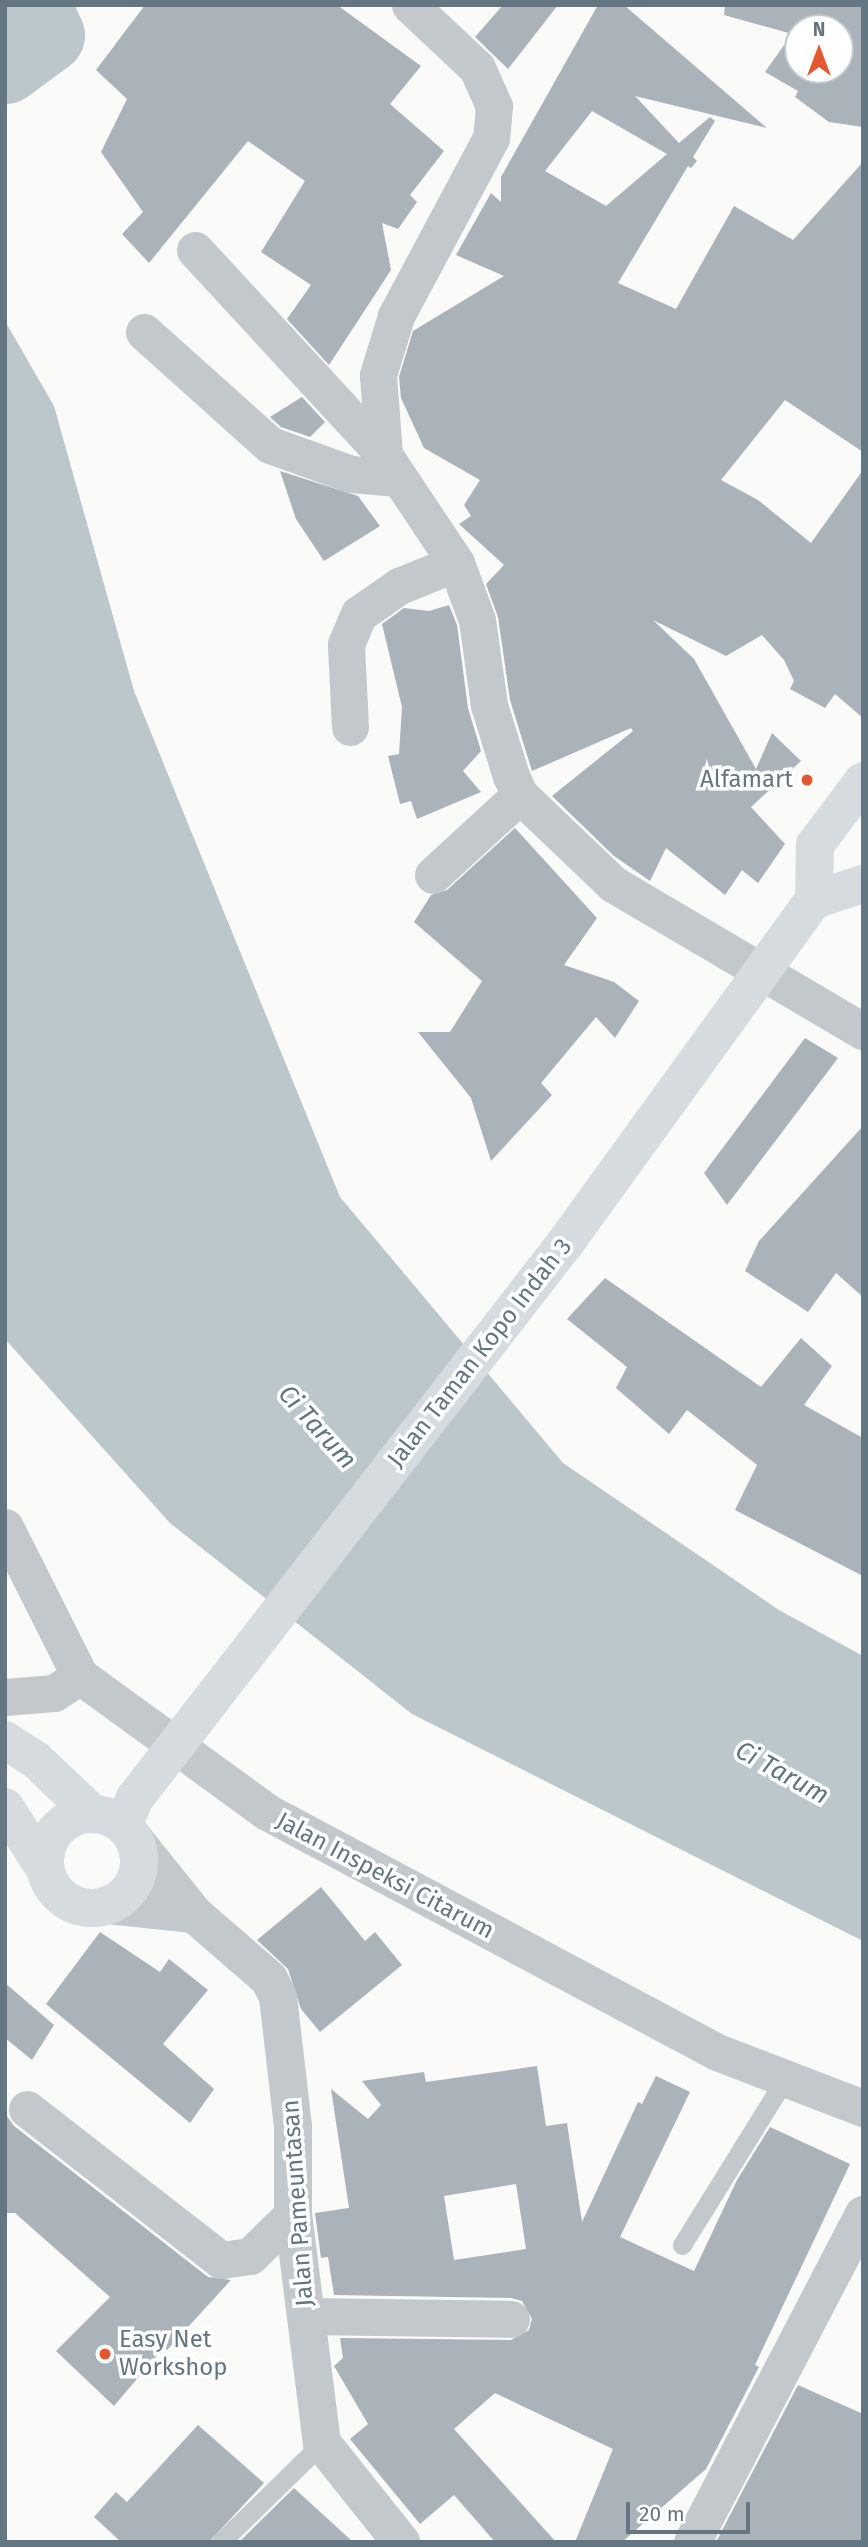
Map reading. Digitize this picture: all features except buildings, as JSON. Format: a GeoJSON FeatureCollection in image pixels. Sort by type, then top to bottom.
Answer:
{"type":"FeatureCollection","features":[{"type":"Feature","properties":{"kind":"main road"},"geometry":{"type":"LineString","coordinates":[[863,781],[815,845],[814,900],[863,884]]}},
{"type":"Feature","properties":{"kind":"main road","name":"Jalan Taman Kopo Indah 3"},"geometry":{"type":"LineString","coordinates":[[125,1810],[566,1242],[814,900]]}},
{"type":"Feature","properties":{"kind":"main road"},"geometry":{"type":"LineString","coordinates":[[5,1740],[125,1810],[139,1870],[133,1885],[108,1905],[92,1908],[61,1896],[5,1807]]}},
{"type":"Feature","properties":{"kind":"main road"},"geometry":{"type":"LineString","coordinates":[[45,1869],[52,1837],[62,1825],[125,1810]]}},
{"type":"Feature","properties":{"kind":"street"},"geometry":{"type":"LineString","coordinates":[[391,467],[378,374],[396,316],[491,138],[494,106],[477,68],[410,5]]}},
{"type":"Feature","properties":{"kind":"street"},"geometry":{"type":"LineString","coordinates":[[195,250],[391,467],[456,563],[477,620],[489,705],[520,794],[613,884],[863,1031]]}},
{"type":"Feature","properties":{"kind":"street"},"geometry":{"type":"LineString","coordinates":[[144,332],[270,445],[351,474],[391,467]]}},
{"type":"Feature","properties":{"kind":"street"},"geometry":{"type":"LineString","coordinates":[[351,727],[346,644],[359,614],[399,586],[456,563]]}},
{"type":"Feature","properties":{"kind":"street"},"geometry":{"type":"LineString","coordinates":[[433,875],[520,794]]}},
{"type":"Feature","properties":{"kind":"street","name":"Jalan Inspeksi Citarum"},"geometry":{"type":"LineString","coordinates":[[5,1527],[80,1676],[267,1812],[717,2052],[863,2108]]}},
{"type":"Feature","properties":{"kind":"street"},"geometry":{"type":"LineString","coordinates":[[5,1697],[54,1693],[80,1676]]}},
{"type":"Feature","properties":{"kind":"street","name":"Jalan Pameuntasan"},"geometry":{"type":"LineString","coordinates":[[125,1810],[194,1914],[269,1979],[278,1997],[293,2126],[293,2214],[322,2443]]}},
{"type":"Feature","properties":{"kind":"street"},"geometry":{"type":"LineString","coordinates":[[108,1905],[194,1914]]}},
{"type":"Feature","properties":{"kind":"street"},"geometry":{"type":"LineString","coordinates":[[27,2109],[221,2260],[250,2256],[293,2214]]}},
{"type":"Feature","properties":{"kind":"street"},"geometry":{"type":"LineString","coordinates":[[692,2542],[863,2214]]}},
{"type":"Feature","properties":{"kind":"street"},"geometry":{"type":"LineString","coordinates":[[305,2316],[511,2319]]}},
{"type":"Feature","properties":{"kind":"street"},"geometry":{"type":"LineString","coordinates":[[322,2443],[401,2542]]}},
{"type":"Feature","properties":{"kind":"lane"},"geometry":{"type":"LineString","coordinates":[[682,2245],[785,2079]]}},
{"type":"Feature","properties":{"kind":"lane"},"geometry":{"type":"LineString","coordinates":[[221,2542],[322,2443]]}},
{"type":"Feature","properties":{"kind":"water","name":"Ci Tarum"},"geometry":{"type":"Polygon","coordinates":[[[5,321],[54,406],[134,691],[340,1197],[563,1463],[779,1610],[863,1656],[863,1941],[412,1714],[170,1523],[5,1339],[5,321]]]}},
{"type":"Feature","properties":{"kind":"waterway"},"geometry":{"type":"LineString","coordinates":[[5,66],[47,35],[33,5]]}},
{"type":"Feature","properties":{"kind":"place","name":"Alfamart"},"geometry":{"type":"Point","coordinates":[807,780]}},
{"type":"Feature","properties":{"kind":"place","name":"Easy Net Workshop"},"geometry":{"type":"Point","coordinates":[105,2354]}}]}
